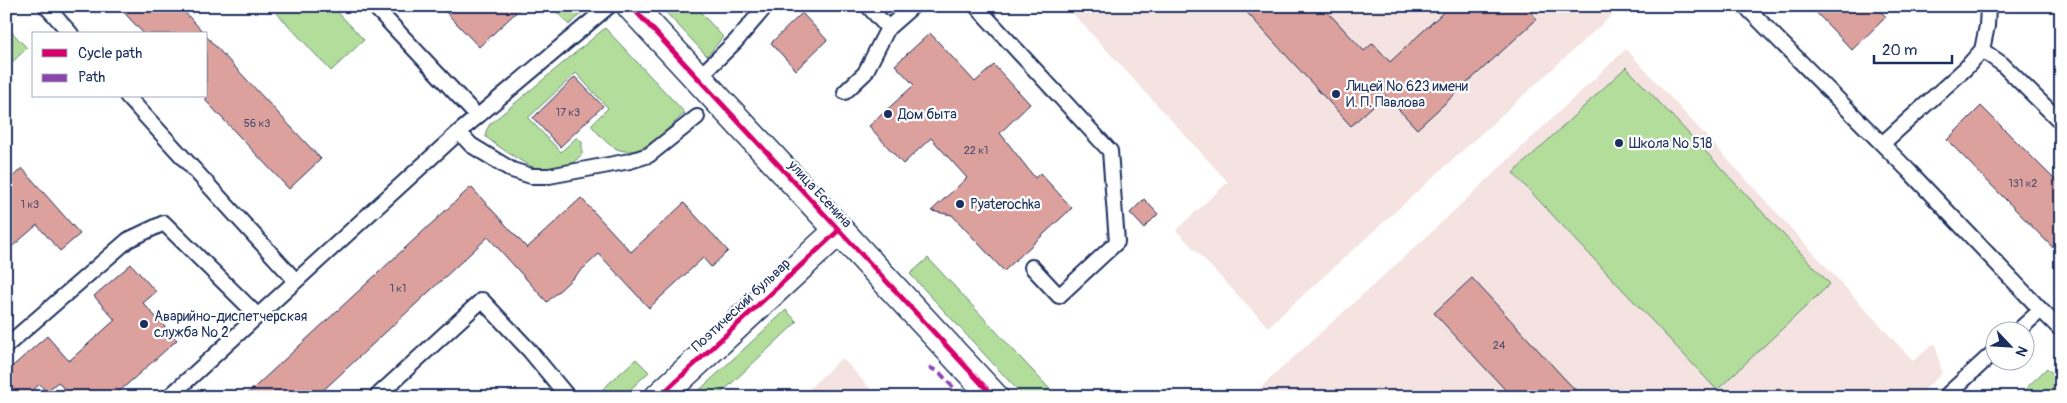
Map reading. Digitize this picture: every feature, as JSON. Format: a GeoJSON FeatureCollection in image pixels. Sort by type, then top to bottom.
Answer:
{"type":"FeatureCollection","features":[{"type":"Feature","properties":{"kind":"street","name":"улица Есенина"},"geometry":{"type":"LineString","coordinates":[[631,6],[994,397]]}},
{"type":"Feature","properties":{"kind":"street","name":"Поэтический бульвар"},"geometry":{"type":"LineString","coordinates":[[659,397],[839,230]]}},
{"type":"Feature","properties":{"kind":"lane"},"geometry":{"type":"LineString","coordinates":[[46,6],[69,32]]}},
{"type":"Feature","properties":{"kind":"lane"},"geometry":{"type":"LineString","coordinates":[[374,6],[477,116]]}},
{"type":"Feature","properties":{"kind":"lane"},"geometry":{"type":"LineString","coordinates":[[169,397],[477,116],[609,6]]}},
{"type":"Feature","properties":{"kind":"lane"},"geometry":{"type":"LineString","coordinates":[[698,78],[736,41],[766,6]]}},
{"type":"Feature","properties":{"kind":"lane"},"geometry":{"type":"LineString","coordinates":[[868,6],[888,28]]}},
{"type":"Feature","properties":{"kind":"lane"},"geometry":{"type":"LineString","coordinates":[[845,92],[865,73],[888,28],[913,6]]}},
{"type":"Feature","properties":{"kind":"lane"},"geometry":{"type":"LineString","coordinates":[[976,6],[1110,152],[1117,242],[1059,296],[1032,266]]}},
{"type":"Feature","properties":{"kind":"lane"},"geometry":{"type":"LineString","coordinates":[[1745,6],[1882,144],[2061,330]]}},
{"type":"Feature","properties":{"kind":"lane"},"geometry":{"type":"LineString","coordinates":[[1882,144],[1966,68],[1982,50],[1987,26],[1988,6]]}},
{"type":"Feature","properties":{"kind":"lane"},"geometry":{"type":"LineString","coordinates":[[1982,50],[2002,64],[2061,122]]}},
{"type":"Feature","properties":{"kind":"lane"},"geometry":{"type":"LineString","coordinates":[[129,98],[296,281]]}},
{"type":"Feature","properties":{"kind":"lane"},"geometry":{"type":"LineString","coordinates":[[459,132],[471,145],[512,170],[531,176],[549,176],[630,161],[649,155],[697,117]]}},
{"type":"Feature","properties":{"kind":"lane"},"geometry":{"type":"LineString","coordinates":[[6,346],[128,240],[164,223],[258,316]]}},
{"type":"Feature","properties":{"kind":"lane"},"geometry":{"type":"LineString","coordinates":[[376,397],[482,300],[530,351],[568,397]]}},
{"type":"Feature","properties":{"kind":"lane"},"geometry":{"type":"LineString","coordinates":[[2030,320],[2041,310]]}},
{"type":"Feature","properties":{"kind":"lane"},"geometry":{"type":"LineString","coordinates":[[1945,397],[1984,361]]}},
{"type":"Feature","properties":{"kind":"shaded area","name":"Лицей № 623 имени И. П. Павлова"},"geometry":{"type":"Polygon","coordinates":[[[1066,6],[1622,6],[1268,327],[1176,230],[1228,182],[1066,6]]]}},
{"type":"Feature","properties":{"kind":"shaded area","name":"Школа № 518"},"geometry":{"type":"Polygon","coordinates":[[[1626,49],[1913,361],[1935,343],[1942,373],[1917,397],[1250,397],[1425,238],[1626,49]]]}},
{"type":"Feature","properties":{"kind":"shaded area"},"geometry":{"type":"Polygon","coordinates":[[[842,358],[878,397],[800,397],[842,358]]]}},
{"type":"Feature","properties":{"kind":"green space"},"geometry":{"type":"Polygon","coordinates":[[[280,6],[332,6],[364,40],[331,71],[275,11],[280,6]]]}},
{"type":"Feature","properties":{"kind":"green space"},"geometry":{"type":"Polygon","coordinates":[[[551,6],[584,6],[586,9],[569,25],[551,6]]]}},
{"type":"Feature","properties":{"kind":"green space"},"geometry":{"type":"Polygon","coordinates":[[[660,6],[695,6],[723,37],[707,56],[660,6]]]}},
{"type":"Feature","properties":{"kind":"green space"},"geometry":{"type":"Polygon","coordinates":[[[6,26],[27,48],[6,68],[6,26]]]}},
{"type":"Feature","properties":{"kind":"green space"},"geometry":{"type":"Polygon","coordinates":[[[605,28],[685,113],[670,127],[652,142],[633,151],[623,151],[613,147],[591,125],[608,108],[576,73],[528,118],[561,152],[577,137],[582,142],[582,154],[573,162],[555,169],[536,168],[503,150],[486,137],[486,131],[490,124],[605,28]]]}},
{"type":"Feature","properties":{"kind":"green space"},"geometry":{"type":"Polygon","coordinates":[[[1626,67],[1830,284],[1717,390],[1513,173],[1626,67]]]}},
{"type":"Feature","properties":{"kind":"green space"},"geometry":{"type":"Polygon","coordinates":[[[928,258],[1057,397],[1024,397],[910,274],[928,258]]]}},
{"type":"Feature","properties":{"kind":"green space"},"geometry":{"type":"Polygon","coordinates":[[[786,310],[797,322],[717,397],[692,397],[786,310]]]}},
{"type":"Feature","properties":{"kind":"green space"},"geometry":{"type":"Polygon","coordinates":[[[636,359],[649,372],[622,397],[594,397],[636,359]]]}},
{"type":"Feature","properties":{"kind":"green space"},"geometry":{"type":"Polygon","coordinates":[[[2047,368],[2061,382],[2061,397],[2017,397],[2047,368]]]}},
{"type":"Feature","properties":{"kind":"building"},"geometry":{"type":"Polygon","coordinates":[[[118,6],[179,6],[203,32],[142,32],[118,6]]]}},
{"type":"Feature","properties":{"kind":"building"},"geometry":{"type":"Polygon","coordinates":[[[440,6],[523,6],[479,47],[440,6]]]}},
{"type":"Feature","properties":{"kind":"building"},"geometry":{"type":"Polygon","coordinates":[[[1241,6],[1322,6],[1364,51],[1373,43],[1390,62],[1450,6],[1525,6],[1537,19],[1417,129],[1385,95],[1351,126],[1241,6]]]}},
{"type":"Feature","properties":{"kind":"building"},"geometry":{"type":"Polygon","coordinates":[[[1810,6],[1876,6],[1886,17],[1852,50],[1810,6]]]}},
{"type":"Feature","properties":{"kind":"building"},"geometry":{"type":"Polygon","coordinates":[[[802,13],[827,40],[796,70],[771,43],[802,13]]]}},
{"type":"Feature","properties":{"kind":"building"},"geometry":{"type":"Polygon","coordinates":[[[930,33],[975,82],[994,65],[1030,104],[1000,133],[1035,178],[1040,173],[1072,208],[1004,271],[952,215],[931,211],[967,178],[931,138],[903,164],[869,126],[914,85],[895,65],[930,33]]]}},
{"type":"Feature","properties":{"kind":"building"},"geometry":{"type":"Polygon","coordinates":[[[208,38],[321,159],[289,189],[206,101],[206,98],[208,98],[208,38]]]}},
{"type":"Feature","properties":{"kind":"building"},"geometry":{"type":"Polygon","coordinates":[[[575,77],[603,106],[560,147],[533,118],[575,77]]]}},
{"type":"Feature","properties":{"kind":"building"},"geometry":{"type":"Polygon","coordinates":[[[1981,106],[2061,186],[2061,256],[1947,140],[1981,106]]]}},
{"type":"Feature","properties":{"kind":"building"},"geometry":{"type":"Polygon","coordinates":[[[22,168],[80,234],[60,251],[37,225],[6,252],[6,183],[22,168]]]}},
{"type":"Feature","properties":{"kind":"building"},"geometry":{"type":"Polygon","coordinates":[[[471,187],[527,248],[581,198],[631,252],[684,203],[728,251],[711,267],[703,258],[649,308],[599,254],[547,302],[488,237],[316,397],[244,397],[471,187]]]}},
{"type":"Feature","properties":{"kind":"building"},"geometry":{"type":"Polygon","coordinates":[[[1144,199],[1158,214],[1144,228],[1130,213],[1144,199]]]}},
{"type":"Feature","properties":{"kind":"building"},"geometry":{"type":"Polygon","coordinates":[[[131,264],[156,292],[143,303],[177,340],[113,397],[71,397],[58,382],[46,392],[40,384],[25,397],[20,397],[6,381],[6,372],[47,336],[69,361],[115,320],[94,296],[131,264]]]}},
{"type":"Feature","properties":{"kind":"building"},"geometry":{"type":"Polygon","coordinates":[[[1472,278],[1582,397],[1512,397],[1434,313],[1472,278]]]}},
{"type":"Feature","properties":{"kind":"marked path"},"geometry":{"type":"LineString","coordinates":[[929,367],[940,373],[962,397]]}},
{"type":"Feature","properties":{"kind":"cycle path"},"geometry":{"type":"LineString","coordinates":[[631,6],[994,397]]}},
{"type":"Feature","properties":{"kind":"cycle path"},"geometry":{"type":"LineString","coordinates":[[659,397],[839,230]]}},
{"type":"Feature","properties":{"kind":"place","name":"Лицей № 623 имени И. П. Павлова"},"geometry":{"type":"Point","coordinates":[1336,94]}},
{"type":"Feature","properties":{"kind":"place","name":"Дом быта"},"geometry":{"type":"Point","coordinates":[888,114]}},
{"type":"Feature","properties":{"kind":"place","name":"Школа № 518"},"geometry":{"type":"Point","coordinates":[1619,143]}},
{"type":"Feature","properties":{"kind":"place","name":"Pyaterochka"},"geometry":{"type":"Point","coordinates":[960,204]}},
{"type":"Feature","properties":{"kind":"place","name":"Аварийно-диспетчерская служба № 2"},"geometry":{"type":"Point","coordinates":[144,324]}}]}
